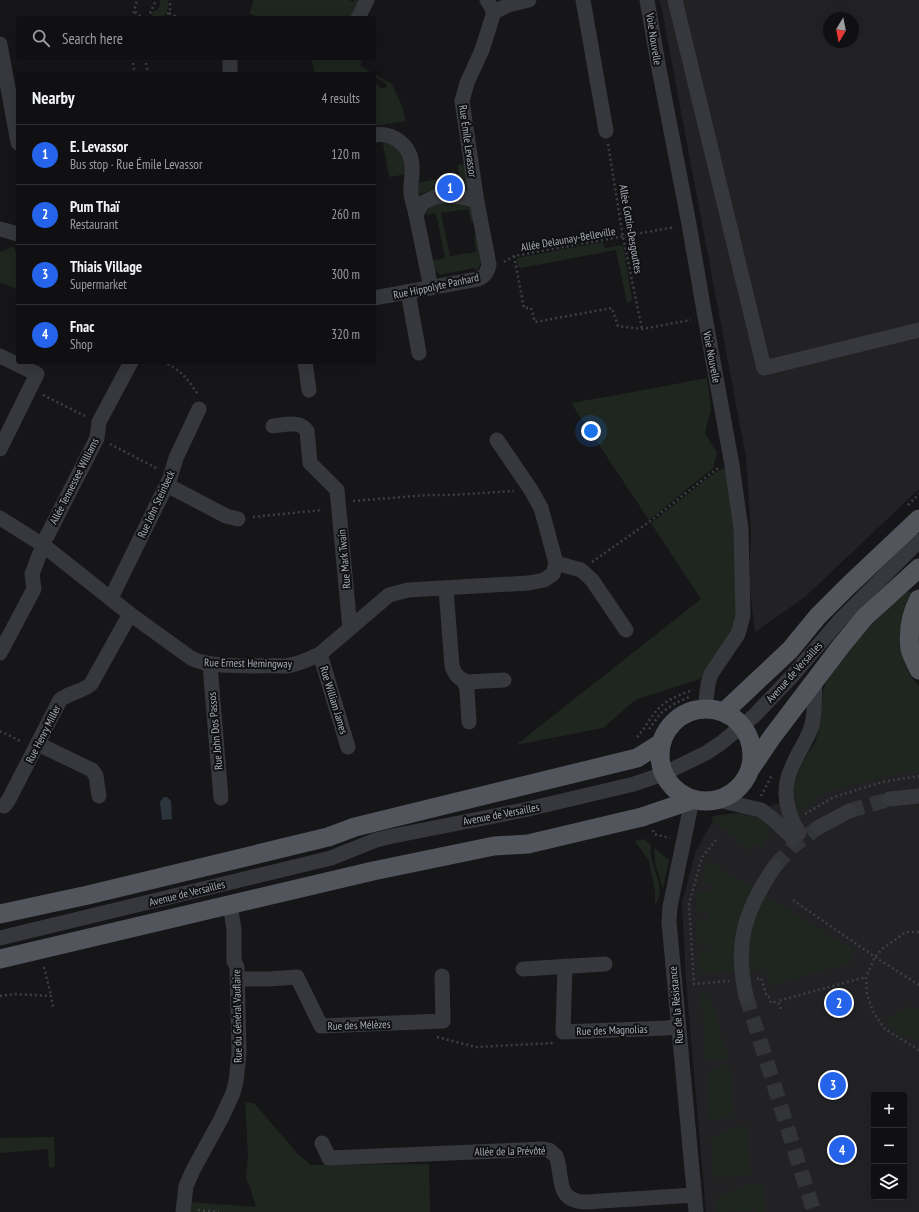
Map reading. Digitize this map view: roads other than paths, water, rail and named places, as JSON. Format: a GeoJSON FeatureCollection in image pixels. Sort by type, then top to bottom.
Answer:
{"type":"FeatureCollection","features":[{"type":"Feature","properties":{"kind":"main road"},"geometry":{"type":"LineString","coordinates":[[724,712],[790,650],[818,616],[919,519]]}},
{"type":"Feature","properties":{"kind":"main road","name":"Avenue de Versailles"},"geometry":{"type":"LineString","coordinates":[[718,800],[729,796],[739,788],[746,779],[751,768],[840,646],[865,617],[919,568]]}},
{"type":"Feature","properties":{"kind":"main road"},"geometry":{"type":"LineString","coordinates":[[919,599],[912,612],[910,650],[919,670]]}},
{"type":"Feature","properties":{"kind":"main road"},"geometry":{"type":"LineString","coordinates":[[718,800],[692,800],[672,787],[663,774],[654,738],[682,715],[693,710],[706,700],[715,709],[734,718],[748,735],[752,746],[753,757],[751,768]]}},
{"type":"Feature","properties":{"kind":"main road","name":"Avenue de Versailles"},"geometry":{"type":"LineString","coordinates":[[0,914],[109,891],[328,837],[355,827],[637,758],[654,738]]}},
{"type":"Feature","properties":{"kind":"main road","name":"Avenue de Versailles"},"geometry":{"type":"LineString","coordinates":[[0,960],[381,869],[494,846],[528,844],[642,817],[692,800]]}},
{"type":"Feature","properties":{"kind":"street"},"geometry":{"type":"LineString","coordinates":[[359,16],[367,0]]}},
{"type":"Feature","properties":{"kind":"street","name":"Rue Émile Levassor"},"geometry":{"type":"LineString","coordinates":[[494,265],[477,202],[462,101],[464,89],[482,50],[491,6],[505,6],[529,0]]}},
{"type":"Feature","properties":{"kind":"street"},"geometry":{"type":"LineString","coordinates":[[583,0],[607,136]]}},
{"type":"Feature","properties":{"kind":"street","name":"Voie Nouvelle"},"geometry":{"type":"LineString","coordinates":[[647,0],[732,464],[741,529],[743,616],[738,634],[711,674],[706,700]]}},
{"type":"Feature","properties":{"kind":"street"},"geometry":{"type":"LineString","coordinates":[[675,0],[764,368],[919,330]]}},
{"type":"Feature","properties":{"kind":"street"},"geometry":{"type":"LineString","coordinates":[[0,44],[16,132]]}},
{"type":"Feature","properties":{"kind":"street"},"geometry":{"type":"LineString","coordinates":[[230,60],[230,72]]}},
{"type":"Feature","properties":{"kind":"street"},"geometry":{"type":"LineString","coordinates":[[376,135],[385,134],[393,136],[399,140],[410,155],[412,166],[411,193],[430,288]]}},
{"type":"Feature","properties":{"kind":"street"},"geometry":{"type":"LineString","coordinates":[[416,215],[422,203],[434,196],[458,196],[477,202]]}},
{"type":"Feature","properties":{"kind":"street"},"geometry":{"type":"LineString","coordinates":[[0,229],[16,230]]}},
{"type":"Feature","properties":{"kind":"street","name":"Rue Hippolyte Panhard"},"geometry":{"type":"LineString","coordinates":[[376,298],[483,277],[494,265]]}},
{"type":"Feature","properties":{"kind":"street"},"geometry":{"type":"LineString","coordinates":[[408,292],[419,353]]}},
{"type":"Feature","properties":{"kind":"street"},"geometry":{"type":"LineString","coordinates":[[0,356],[16,361]]}},
{"type":"Feature","properties":{"kind":"street"},"geometry":{"type":"LineString","coordinates":[[0,449],[40,368],[27,364]]}},
{"type":"Feature","properties":{"kind":"street","name":"Allée Tennessee Williams"},"geometry":{"type":"LineString","coordinates":[[47,536],[98,438],[99,422],[130,364]]}},
{"type":"Feature","properties":{"kind":"street"},"geometry":{"type":"LineString","coordinates":[[305,364],[309,390]]}},
{"type":"Feature","properties":{"kind":"street","name":"Rue John Steinbeck"},"geometry":{"type":"LineString","coordinates":[[111,598],[169,480],[176,458],[198,409]]}},
{"type":"Feature","properties":{"kind":"street","name":"Rue Mark Twain"},"geometry":{"type":"LineString","coordinates":[[273,426],[298,424],[304,427],[307,431],[310,463],[338,496],[350,628]]}},
{"type":"Feature","properties":{"kind":"street"},"geometry":{"type":"LineString","coordinates":[[497,440],[531,490],[541,508],[556,563],[581,570],[592,580],[626,630]]}},
{"type":"Feature","properties":{"kind":"street"},"geometry":{"type":"LineString","coordinates":[[169,480],[226,516],[238,519]]}},
{"type":"Feature","properties":{"kind":"street","name":"Rue Ernest Hemingway"},"geometry":{"type":"LineString","coordinates":[[0,518],[43,546],[130,614],[191,658],[210,665],[286,666],[306,661],[320,654],[389,595],[408,590],[529,583],[544,580],[553,574],[556,563]]}},
{"type":"Feature","properties":{"kind":"street","name":"Avenue de Versailles"},"geometry":{"type":"LineString","coordinates":[[0,938],[331,858],[376,840],[524,810],[634,784],[663,774],[706,753],[754,716],[840,620],[919,541]]}},
{"type":"Feature","properties":{"kind":"street"},"geometry":{"type":"LineString","coordinates":[[0,653],[34,589],[32,574],[40,553]]}},
{"type":"Feature","properties":{"kind":"street"},"geometry":{"type":"LineString","coordinates":[[446,589],[452,666],[455,675],[467,682],[504,680]]}},
{"type":"Feature","properties":{"kind":"street","name":"Rue Henry Miller"},"geometry":{"type":"LineString","coordinates":[[4,806],[8,801],[60,700],[66,695],[82,690],[91,684],[130,614]]}},
{"type":"Feature","properties":{"kind":"street","name":"Rue William James"},"geometry":{"type":"LineString","coordinates":[[320,654],[348,747]]}},
{"type":"Feature","properties":{"kind":"street","name":"Rue John Dos Passos"},"geometry":{"type":"LineString","coordinates":[[210,665],[221,798]]}},
{"type":"Feature","properties":{"kind":"street"},"geometry":{"type":"LineString","coordinates":[[463,680],[467,690],[469,722]]}},
{"type":"Feature","properties":{"kind":"street"},"geometry":{"type":"LineString","coordinates":[[718,800],[761,810],[795,832],[787,808],[785,796],[786,786],[792,767],[812,726],[815,680]]}},
{"type":"Feature","properties":{"kind":"street"},"geometry":{"type":"LineString","coordinates":[[36,746],[92,770],[96,776],[99,796]]}},
{"type":"Feature","properties":{"kind":"street"},"geometry":{"type":"LineString","coordinates":[[890,799],[919,796]]}},
{"type":"Feature","properties":{"kind":"street","name":"Rue de la Résistance"},"geometry":{"type":"LineString","coordinates":[[692,800],[670,907],[670,936],[696,1212]]}},
{"type":"Feature","properties":{"kind":"street"},"geometry":{"type":"LineString","coordinates":[[819,827],[849,811]]}},
{"type":"Feature","properties":{"kind":"street"},"geometry":{"type":"LineString","coordinates":[[746,996],[741,976],[740,956],[742,936],[749,912],[759,889],[774,866]]}},
{"type":"Feature","properties":{"kind":"street","name":"Rue du Général Vauflaire"},"geometry":{"type":"LineString","coordinates":[[183,1210],[186,1186],[193,1170],[221,1119],[236,1082],[239,1053],[237,967],[234,961],[234,929],[230,905]]}},
{"type":"Feature","properties":{"kind":"street"},"geometry":{"type":"LineString","coordinates":[[523,969],[605,964]]}},
{"type":"Feature","properties":{"kind":"street","name":"Rue des Magnolias"},"geometry":{"type":"LineString","coordinates":[[565,966],[563,1032],[667,1028],[678,1026]]}},
{"type":"Feature","properties":{"kind":"street","name":"Rue des Mélèzes"},"geometry":{"type":"LineString","coordinates":[[237,979],[268,979],[297,976],[321,1026],[443,1021],[442,976]]}},
{"type":"Feature","properties":{"kind":"street","name":"Allée de la Prévôté"},"geometry":{"type":"LineString","coordinates":[[322,1144],[329,1158],[544,1149],[549,1150],[556,1156],[563,1191],[573,1200],[586,1202],[694,1195]]}},
{"type":"Feature","properties":{"kind":"tunnel"},"geometry":{"type":"LineString","coordinates":[[849,811],[890,799]]}},
{"type":"Feature","properties":{"kind":"tunnel"},"geometry":{"type":"LineString","coordinates":[[775,866],[793,846],[819,827]]}},
{"type":"Feature","properties":{"kind":"tunnel"},"geometry":{"type":"LineString","coordinates":[[746,996],[814,1212]]}},
{"type":"Feature","properties":{"kind":"place","name":"E. Levassor"},"geometry":{"type":"Point","coordinates":[450,188]}},
{"type":"Feature","properties":{"kind":"place","name":"Pum Thaï"},"geometry":{"type":"Point","coordinates":[839,1003]}},
{"type":"Feature","properties":{"kind":"place","name":"Thiais Village"},"geometry":{"type":"Point","coordinates":[833,1085]}},
{"type":"Feature","properties":{"kind":"place","name":"Fnac"},"geometry":{"type":"Point","coordinates":[842,1150]}}]}
